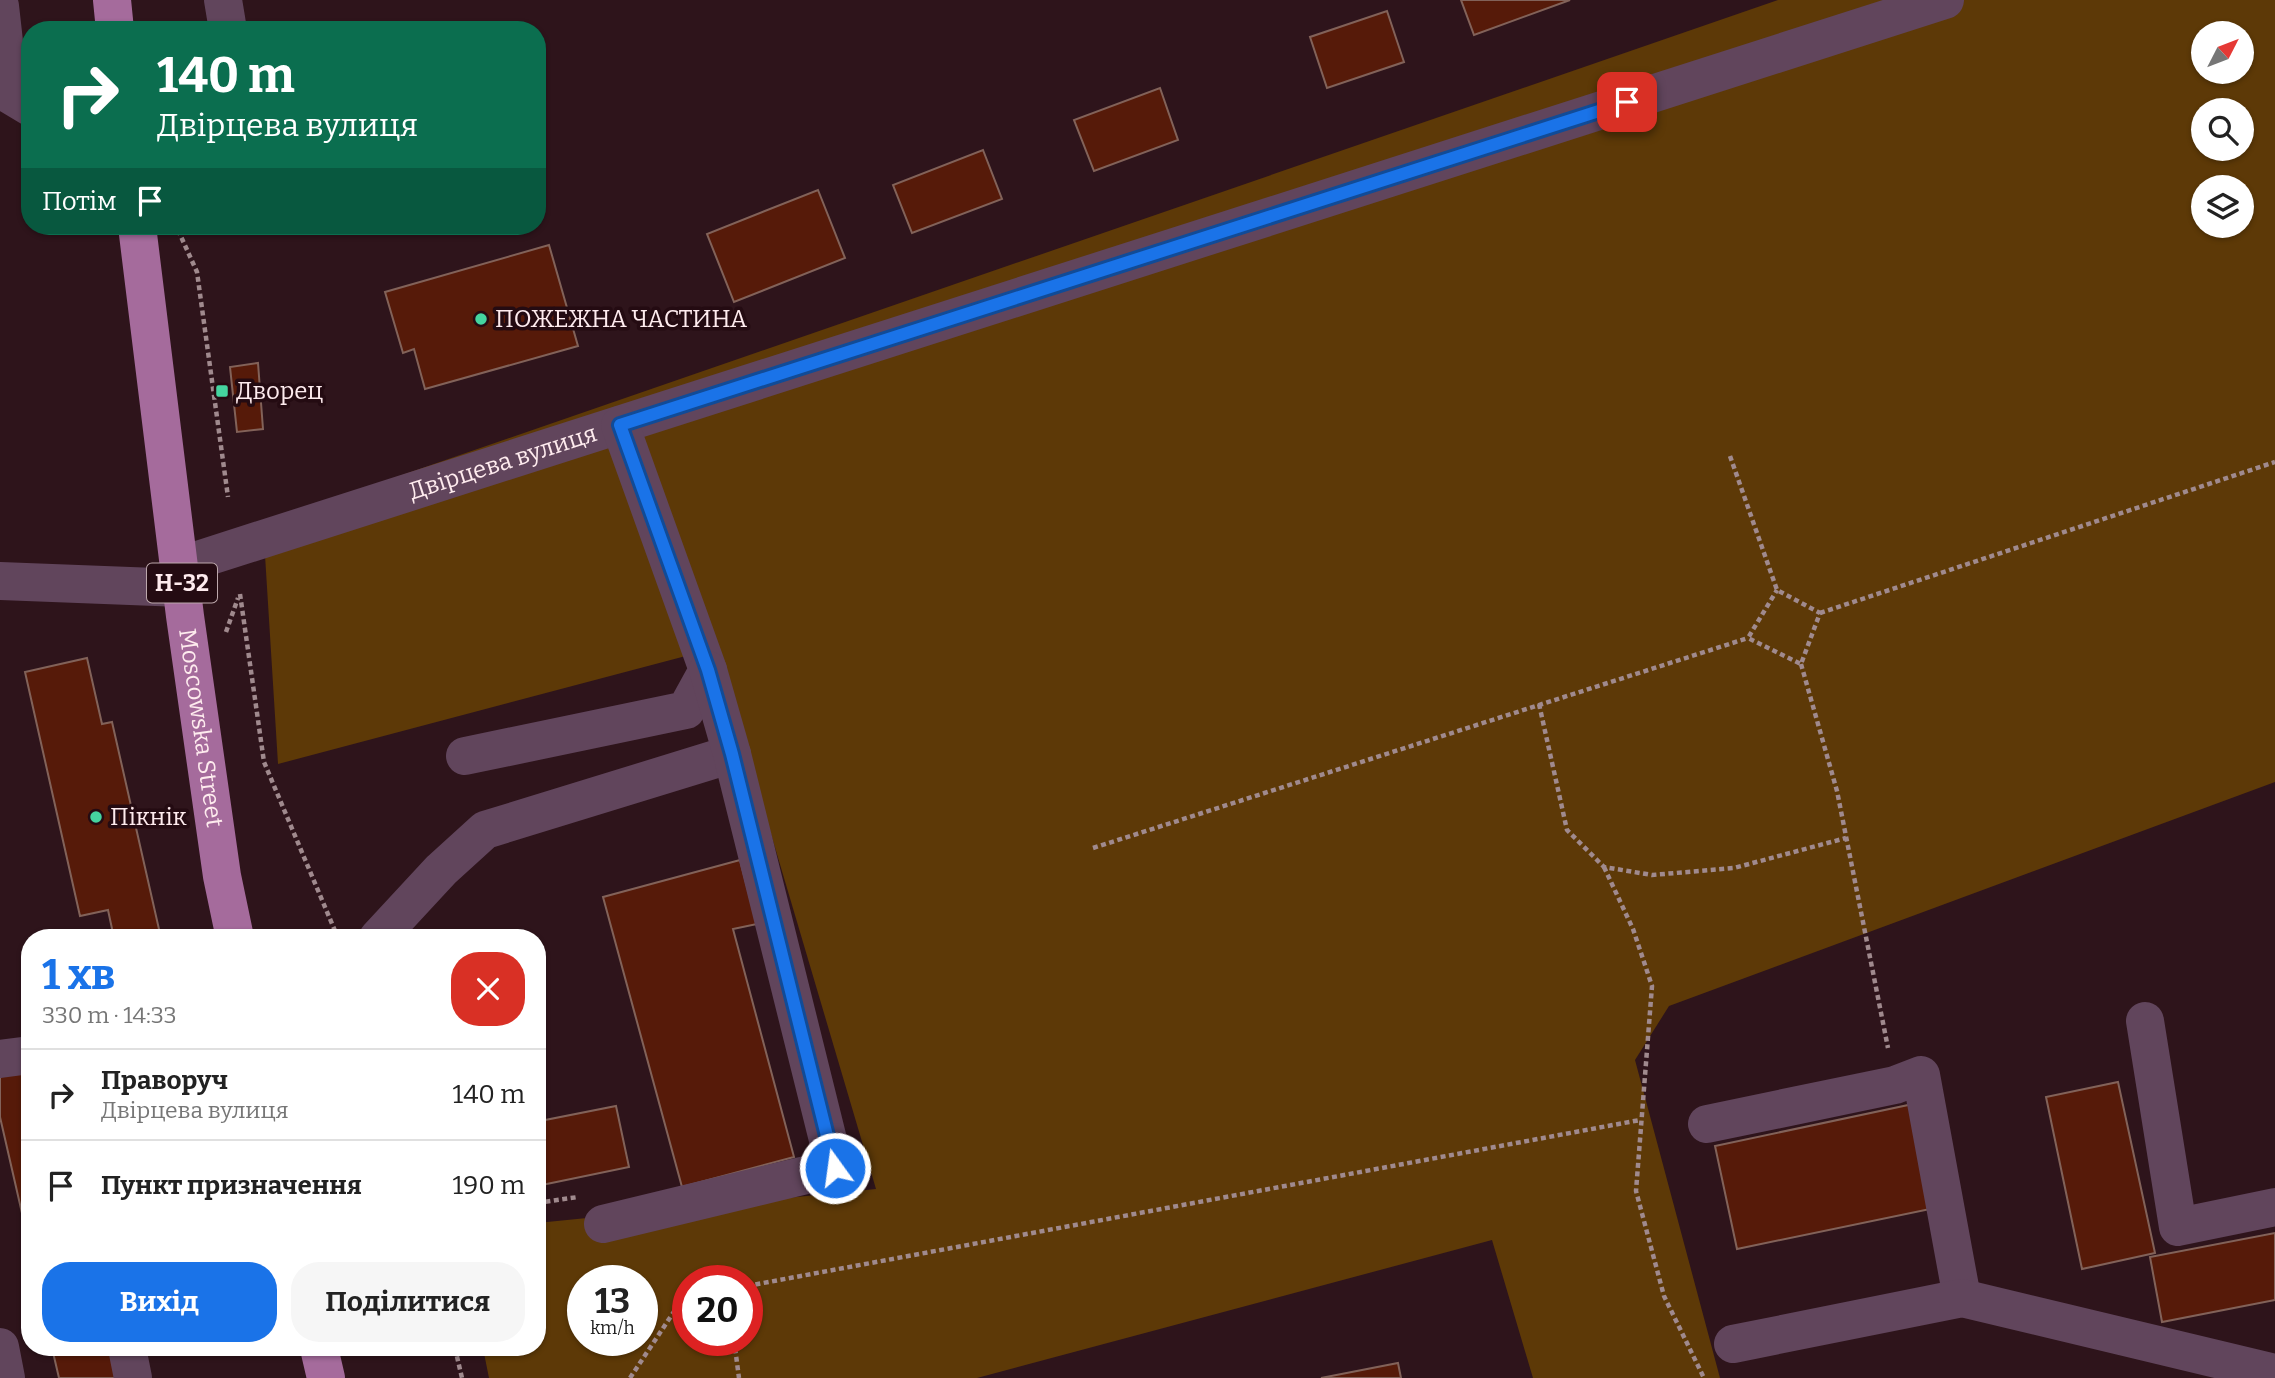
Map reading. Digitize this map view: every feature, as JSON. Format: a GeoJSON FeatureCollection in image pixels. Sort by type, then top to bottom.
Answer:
{"type":"FeatureCollection","features":[{"type":"Feature","properties":{"kind":"main road"},"geometry":{"type":"LineString","coordinates":[[112,0],[114,21]]}},
{"type":"Feature","properties":{"kind":"main road","name":"Moscowska Street"},"geometry":{"type":"LineString","coordinates":[[137,235],[222,876],[233,929]]}},
{"type":"Feature","properties":{"kind":"main road"},"geometry":{"type":"LineString","coordinates":[[321,1356],[326,1378]]}},
{"type":"Feature","properties":{"kind":"street"},"geometry":{"type":"LineString","coordinates":[[223,0],[226,21]]}},
{"type":"Feature","properties":{"kind":"street","name":"Двірцева вулиця"},"geometry":{"type":"LineString","coordinates":[[0,581],[181,577],[620,425],[1945,0]]}},
{"type":"Feature","properties":{"kind":"street"},"geometry":{"type":"LineString","coordinates":[[0,6],[10,95],[21,102]]}},
{"type":"Feature","properties":{"kind":"street"},"geometry":{"type":"LineString","coordinates":[[596,1210],[835,1168],[732,754],[708,670],[620,425]]}},
{"type":"Feature","properties":{"kind":"street"},"geometry":{"type":"LineString","coordinates":[[465,756],[686,710],[708,670]]}},
{"type":"Feature","properties":{"kind":"street"},"geometry":{"type":"LineString","coordinates":[[386,929],[440,870],[485,830],[732,754]]}},
{"type":"Feature","properties":{"kind":"street"},"geometry":{"type":"LineString","coordinates":[[2145,1021],[2178,1227],[2275,1207]]}},
{"type":"Feature","properties":{"kind":"street"},"geometry":{"type":"LineString","coordinates":[[0,1059],[21,1056]]}},
{"type":"Feature","properties":{"kind":"street"},"geometry":{"type":"LineString","coordinates":[[1707,1124],[1895,1086],[1921,1075],[1962,1298]]}},
{"type":"Feature","properties":{"kind":"street"},"geometry":{"type":"LineString","coordinates":[[1733,1345],[1962,1298],[2275,1373]]}},
{"type":"Feature","properties":{"kind":"street"},"geometry":{"type":"LineString","coordinates":[[0,1347],[6,1378]]}},
{"type":"Feature","properties":{"kind":"street"},"geometry":{"type":"LineString","coordinates":[[129,1356],[133,1378]]}},
{"type":"Feature","properties":{"kind":"path"},"geometry":{"type":"LineString","coordinates":[[180,235],[197,272],[228,497]]}},
{"type":"Feature","properties":{"kind":"path"},"geometry":{"type":"LineString","coordinates":[[1731,456],[1777,590],[1820,613],[2275,463]]}},
{"type":"Feature","properties":{"kind":"path"},"geometry":{"type":"LineString","coordinates":[[1093,848],[1748,638],[1777,590]]}},
{"type":"Feature","properties":{"kind":"path"},"geometry":{"type":"LineString","coordinates":[[240,594],[264,762],[334,929]]}},
{"type":"Feature","properties":{"kind":"path"},"geometry":{"type":"LineString","coordinates":[[1820,613],[1801,664],[1837,790],[1895,1086]]}},
{"type":"Feature","properties":{"kind":"path"},"geometry":{"type":"LineString","coordinates":[[1748,638],[1801,664]]}},
{"type":"Feature","properties":{"kind":"path"},"geometry":{"type":"LineString","coordinates":[[1539,704],[1567,830],[1604,867],[1633,929],[1652,986],[1636,1191],[1664,1296],[1704,1378]]}},
{"type":"Feature","properties":{"kind":"path"},"geometry":{"type":"LineString","coordinates":[[1604,867],[1653,876],[1734,868],[1846,838]]}},
{"type":"Feature","properties":{"kind":"path"},"geometry":{"type":"LineString","coordinates":[[763,1283],[1640,1121]]}},
{"type":"Feature","properties":{"kind":"path"},"geometry":{"type":"LineString","coordinates":[[546,1204],[596,1210]]}},
{"type":"Feature","properties":{"kind":"path"},"geometry":{"type":"LineString","coordinates":[[630,1378],[672,1315]]}},
{"type":"Feature","properties":{"kind":"path"},"geometry":{"type":"LineString","coordinates":[[457,1356],[462,1378]]}},
{"type":"Feature","properties":{"kind":"path"},"geometry":{"type":"LineString","coordinates":[[736,1356],[739,1378]]}},
{"type":"Feature","properties":{"kind":"shaded area"},"geometry":{"type":"Polygon","coordinates":[[[1778,0],[2275,0],[2275,782],[1669,1006],[1635,1060],[1720,1378],[1533,1378],[1492,1240],[977,1378],[489,1378],[485,1356],[546,1356],[546,1222],[876,1189],[716,648],[278,764],[263,523],[1778,0]]]}},
{"type":"Feature","properties":{"kind":"building"},"geometry":{"type":"Polygon","coordinates":[[[1461,0],[1570,0],[1474,35],[1461,0]]]}},
{"type":"Feature","properties":{"kind":"building"},"geometry":{"type":"Polygon","coordinates":[[[1387,11],[1404,62],[1327,88],[1310,37],[1387,11]]]}},
{"type":"Feature","properties":{"kind":"building"},"geometry":{"type":"Polygon","coordinates":[[[1160,88],[1178,140],[1094,171],[1074,120],[1160,88]]]}},
{"type":"Feature","properties":{"kind":"building"},"geometry":{"type":"Polygon","coordinates":[[[983,150],[1002,199],[912,233],[893,185],[983,150]]]}},
{"type":"Feature","properties":{"kind":"building"},"geometry":{"type":"Polygon","coordinates":[[[818,190],[845,258],[734,302],[707,234],[818,190]]]}},
{"type":"Feature","properties":{"kind":"building","name":"ПОЖЕЖНА ЧАСТИНА"},"geometry":{"type":"Polygon","coordinates":[[[549,245],[578,346],[425,389],[414,349],[403,353],[385,292],[549,245]]]}},
{"type":"Feature","properties":{"kind":"building"},"geometry":{"type":"Polygon","coordinates":[[[258,363],[263,429],[237,432],[230,367],[258,363]]]}},
{"type":"Feature","properties":{"kind":"building","name":"Пікнік"},"geometry":{"type":"Polygon","coordinates":[[[87,658],[102,724],[112,722],[159,929],[112,929],[108,910],[80,916],[25,672],[87,658]]]}},
{"type":"Feature","properties":{"kind":"building"},"geometry":{"type":"Polygon","coordinates":[[[740,860],[757,924],[733,929],[794,1157],[682,1187],[603,897],[740,860]]]}},
{"type":"Feature","properties":{"kind":"building"},"geometry":{"type":"Polygon","coordinates":[[[21,1064],[21,1209],[0,1117],[0,1069],[21,1064]]]}},
{"type":"Feature","properties":{"kind":"building"},"geometry":{"type":"Polygon","coordinates":[[[2118,1082],[2155,1253],[2082,1269],[2046,1097],[2118,1082]]]}},
{"type":"Feature","properties":{"kind":"building"},"geometry":{"type":"Polygon","coordinates":[[[1913,1104],[1935,1208],[1737,1249],[1715,1146],[1913,1104]]]}},
{"type":"Feature","properties":{"kind":"building"},"geometry":{"type":"Polygon","coordinates":[[[616,1106],[629,1167],[546,1184],[546,1120],[616,1106]]]}},
{"type":"Feature","properties":{"kind":"building"},"geometry":{"type":"Polygon","coordinates":[[[2275,1233],[2275,1300],[2162,1322],[2150,1257],[2275,1233]]]}},
{"type":"Feature","properties":{"kind":"building"},"geometry":{"type":"Polygon","coordinates":[[[54,1356],[119,1356],[124,1378],[59,1378],[54,1356]]]}},
{"type":"Feature","properties":{"kind":"building"},"geometry":{"type":"Polygon","coordinates":[[[1398,1363],[1401,1378],[1321,1378],[1398,1363]]]}},
{"type":"Feature","properties":{"kind":"place","name":"ПОЖЕЖНА ЧАСТИНА"},"geometry":{"type":"Point","coordinates":[481,319]}},
{"type":"Feature","properties":{"kind":"place","name":"Дворец"},"geometry":{"type":"Point","coordinates":[222,391]}},
{"type":"Feature","properties":{"kind":"place","name":"Пікнік"},"geometry":{"type":"Point","coordinates":[96,817]}},
{"type":"Feature","properties":{"kind":"route"},"geometry":{"type":"LineString","coordinates":[[835,1168],[732,754],[708,670],[620,425],[1627,102]]}}]}
